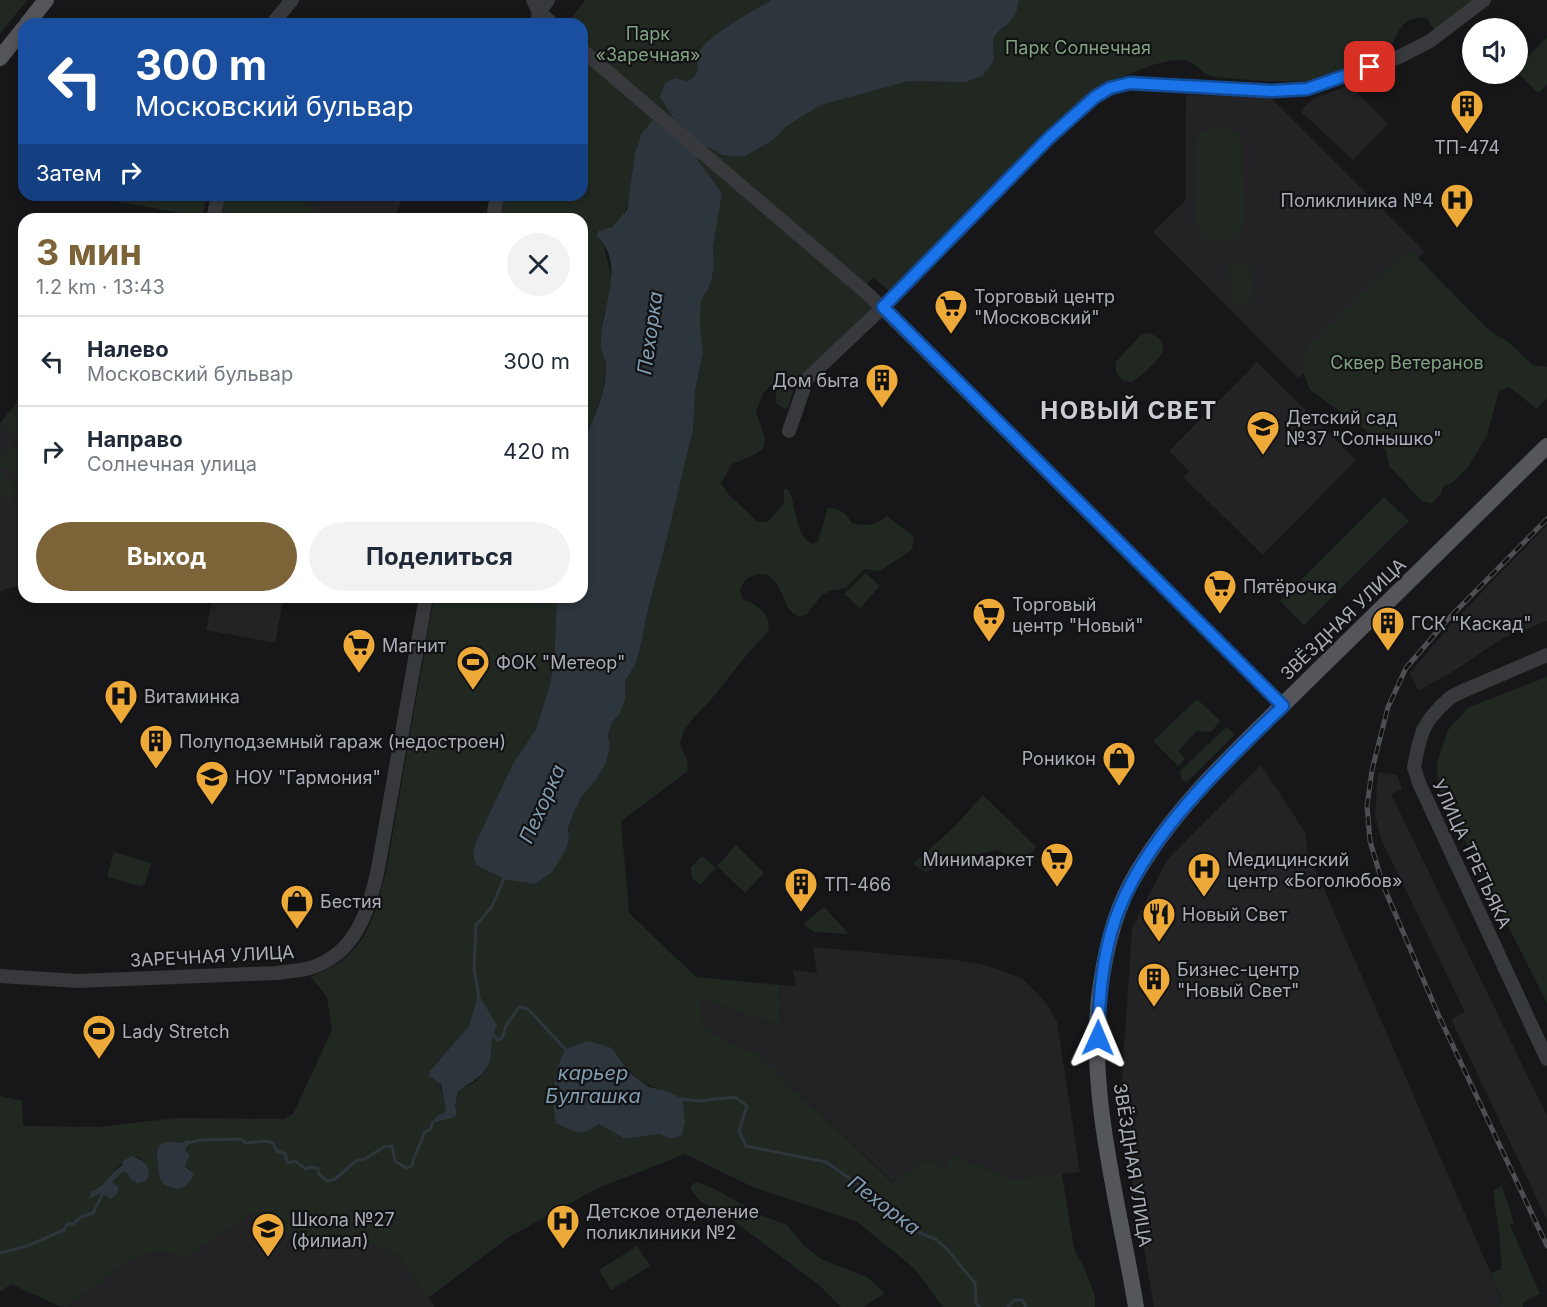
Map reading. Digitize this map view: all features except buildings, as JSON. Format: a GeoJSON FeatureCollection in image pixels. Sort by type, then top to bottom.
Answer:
{"type":"FeatureCollection","features":[{"type":"Feature","properties":{"kind":"main road"},"geometry":{"type":"LineString","coordinates":[[32,18],[46,0]]}},
{"type":"Feature","properties":{"kind":"main road"},"geometry":{"type":"LineString","coordinates":[[0,58],[18,36]]}},
{"type":"Feature","properties":{"kind":"main road","name":"ЗВЁЗДНАЯ УЛИЦА"},"geometry":{"type":"LineString","coordinates":[[1136,1307],[1112,1178],[1101,1099],[1098,1057],[1099,999],[1114,922],[1131,883],[1151,852],[1195,795],[1547,446]]}},
{"type":"Feature","properties":{"kind":"street"},"geometry":{"type":"LineString","coordinates":[[277,18],[292,0]]}},
{"type":"Feature","properties":{"kind":"street"},"geometry":{"type":"LineString","coordinates":[[536,12],[548,0]]}},
{"type":"Feature","properties":{"kind":"street"},"geometry":{"type":"LineString","coordinates":[[789,431],[807,379],[883,307],[1050,137],[1095,97],[1110,88],[1130,83],[1272,91],[1307,89],[1409,52],[1430,41],[1484,0]]}},
{"type":"Feature","properties":{"kind":"street"},"geometry":{"type":"LineString","coordinates":[[588,55],[883,307],[1283,706]]}},
{"type":"Feature","properties":{"kind":"street","name":"ЗАРЕЧНАЯ УЛИЦА"},"geometry":{"type":"LineString","coordinates":[[0,976],[78,981],[278,973],[309,968],[335,955],[355,936],[371,898],[425,603]]}},
{"type":"Feature","properties":{"kind":"street","name":"УЛИЦА ТРЕТЬЯКА"},"geometry":{"type":"LineString","coordinates":[[1547,655],[1451,698],[1429,720],[1423,730],[1414,767],[1419,783],[1547,1059]]}},
{"type":"Feature","properties":{"kind":"shaded area"},"geometry":{"type":"Polygon","coordinates":[[[1350,85],[1388,124],[1353,160],[1300,111],[1313,99],[1350,85]]]}},
{"type":"Feature","properties":{"kind":"shaded area"},"geometry":{"type":"Polygon","coordinates":[[[1186,95],[1270,97],[1425,252],[1298,378],[1153,232],[1185,201],[1186,95]]]}},
{"type":"Feature","properties":{"kind":"shaded area"},"geometry":{"type":"Polygon","coordinates":[[[299,201],[401,201],[397,213],[314,213],[299,201]]]}},
{"type":"Feature","properties":{"kind":"shaded area","name":"Детский сад №37 \"Солнышко\""},"geometry":{"type":"Polygon","coordinates":[[[1257,362],[1356,460],[1263,555],[1183,477],[1189,471],[1169,451],[1257,362]]]}},
{"type":"Feature","properties":{"kind":"shaded area"},"geometry":{"type":"Polygon","coordinates":[[[18,400],[18,586],[0,591],[0,423],[18,400]]]}},
{"type":"Feature","properties":{"kind":"shaded area"},"geometry":{"type":"Polygon","coordinates":[[[1547,525],[1547,621],[1503,638],[1457,669],[1418,691],[1410,673],[1453,622],[1547,525]]]}},
{"type":"Feature","properties":{"kind":"shaded area"},"geometry":{"type":"Polygon","coordinates":[[[212,603],[283,603],[275,643],[206,630],[212,603]]]}},
{"type":"Feature","properties":{"kind":"shaded area"},"geometry":{"type":"Polygon","coordinates":[[[1261,765],[1305,832],[1308,852],[1501,1297],[1500,1307],[1154,1307],[1120,1108],[1132,928],[1167,860],[1261,765]]]}},
{"type":"Feature","properties":{"kind":"shaded area"},"geometry":{"type":"Polygon","coordinates":[[[1378,772],[1397,775],[1402,789],[1391,794],[1547,1116],[1547,1220],[1451,1019],[1465,1012],[1381,839],[1375,815],[1378,772]]]}},
{"type":"Feature","properties":{"kind":"shaded area"},"geometry":{"type":"Polygon","coordinates":[[[813,947],[964,961],[989,966],[1023,979],[1047,1004],[1057,1022],[1080,1172],[1015,1180],[952,1155],[946,1167],[924,1160],[894,1183],[756,1053],[725,1041],[703,1024],[699,996],[749,1016],[781,1025],[779,985],[796,986],[793,970],[817,973],[813,947]]]}},
{"type":"Feature","properties":{"kind":"shaded area","name":"Школа №27 (филиал)"},"geometry":{"type":"Polygon","coordinates":[[[254,1212],[289,1234],[327,1245],[357,1239],[399,1256],[435,1307],[67,1307],[129,1260],[157,1251],[188,1257],[254,1212]]]}},
{"type":"Feature","properties":{"kind":"green space"},"geometry":{"type":"Polygon","coordinates":[[[0,0],[27,0],[0,34],[0,0]]]}},
{"type":"Feature","properties":{"kind":"green space","name":"Парк «Заречная»"},"geometry":{"type":"Polygon","coordinates":[[[585,0],[771,0],[707,42],[699,53],[697,70],[693,77],[688,81],[675,78],[660,97],[674,119],[641,173],[622,218],[597,236],[603,242],[612,280],[603,316],[601,347],[606,367],[602,394],[588,434],[588,213],[500,213],[502,201],[588,201],[588,18],[572,18],[585,0]]]}},
{"type":"Feature","properties":{"kind":"green space","name":"Парк Солнечная"},"geometry":{"type":"Polygon","coordinates":[[[1019,0],[1479,0],[1436,33],[1427,18],[1409,20],[1400,29],[1385,53],[1322,80],[1246,80],[1216,77],[1182,60],[1155,64],[1112,81],[890,292],[873,277],[865,286],[874,303],[870,310],[795,384],[789,405],[785,409],[776,403],[776,389],[770,386],[763,393],[756,412],[765,438],[763,449],[732,464],[721,483],[729,495],[758,522],[767,522],[784,504],[784,489],[788,489],[802,535],[813,544],[818,541],[828,508],[839,510],[852,523],[862,525],[874,524],[887,516],[914,537],[912,550],[880,571],[865,569],[846,588],[822,595],[807,614],[799,617],[788,608],[773,579],[763,574],[745,580],[740,590],[742,599],[754,604],[765,614],[769,623],[768,632],[684,730],[680,744],[687,759],[688,771],[621,821],[629,913],[696,977],[779,985],[781,1025],[749,1016],[700,997],[703,1024],[725,1041],[756,1053],[893,1183],[924,1160],[946,1167],[952,1155],[1015,1180],[1062,1174],[1074,1249],[1095,1296],[1095,1307],[943,1307],[914,1268],[856,1221],[755,1188],[685,1154],[598,1188],[509,1237],[428,1298],[399,1256],[357,1239],[327,1245],[289,1234],[254,1212],[188,1257],[157,1251],[129,1260],[67,1307],[61,1307],[11,1284],[0,1292],[0,1096],[22,1101],[23,1126],[98,1127],[177,1118],[284,1119],[293,1114],[332,1030],[327,997],[311,977],[340,962],[359,943],[371,922],[383,885],[433,603],[557,603],[554,662],[550,684],[536,729],[514,762],[478,837],[476,865],[504,879],[569,840],[568,828],[574,812],[582,796],[595,781],[610,746],[608,736],[611,724],[620,713],[625,700],[625,681],[635,665],[640,649],[693,430],[695,391],[703,352],[700,324],[701,301],[711,283],[714,267],[713,247],[722,193],[697,159],[708,147],[722,155],[744,157],[773,140],[787,126],[821,105],[909,81],[966,81],[994,59],[993,40],[1017,10],[1019,0]],[[479,994],[469,1026],[451,1049],[436,1063],[446,1112],[457,1111],[455,1108],[458,1091],[478,1079],[489,1059],[491,1049],[489,1027],[479,994]],[[573,1047],[565,1049],[599,1123],[625,1139],[660,1134],[666,1091],[641,1080],[612,1048],[573,1047]],[[186,1140],[182,1143],[173,1141],[178,1189],[183,1188],[191,1180],[191,1169],[185,1166],[187,1158],[185,1151],[187,1146],[194,1141],[186,1140]],[[132,1156],[114,1171],[104,1184],[91,1192],[90,1198],[101,1193],[111,1198],[118,1193],[118,1186],[112,1182],[113,1180],[125,1172],[129,1175],[142,1159],[132,1156]]]}},
{"type":"Feature","properties":{"kind":"green space"},"geometry":{"type":"Polygon","coordinates":[[[1547,37],[1547,84],[1538,93],[1528,83],[1528,57],[1547,37]]]}},
{"type":"Feature","properties":{"kind":"green space"},"geometry":{"type":"Polygon","coordinates":[[[1214,126],[1232,130],[1238,136],[1242,146],[1244,226],[1240,234],[1227,242],[1212,241],[1205,237],[1197,223],[1195,142],[1200,133],[1214,126]]]}},
{"type":"Feature","properties":{"kind":"green space"},"geometry":{"type":"Polygon","coordinates":[[[114,201],[206,201],[203,213],[180,213],[114,201]]]}},
{"type":"Feature","properties":{"kind":"green space"},"geometry":{"type":"Polygon","coordinates":[[[222,201],[304,201],[319,213],[219,213],[222,201]]]}},
{"type":"Feature","properties":{"kind":"green space","name":"Сквер Ветеранов"},"geometry":{"type":"Polygon","coordinates":[[[1413,253],[1491,332],[1507,341],[1533,365],[1547,367],[1547,398],[1537,409],[1509,387],[1499,391],[1487,435],[1469,466],[1452,483],[1443,486],[1441,494],[1432,503],[1422,501],[1389,466],[1386,451],[1364,429],[1310,390],[1301,366],[1309,345],[1402,255],[1413,253]]]}},
{"type":"Feature","properties":{"kind":"green space"},"geometry":{"type":"Polygon","coordinates":[[[1249,262],[1253,301],[1233,303],[1229,264],[1249,262]]]}},
{"type":"Feature","properties":{"kind":"green space"},"geometry":{"type":"Polygon","coordinates":[[[1146,333],[1159,339],[1163,352],[1138,378],[1126,382],[1116,372],[1116,362],[1140,336],[1146,333]]]}},
{"type":"Feature","properties":{"kind":"green space"},"geometry":{"type":"Polygon","coordinates":[[[18,403],[18,438],[1,424],[18,403]]]}},
{"type":"Feature","properties":{"kind":"green space"},"geometry":{"type":"Polygon","coordinates":[[[11,444],[18,450],[18,479],[0,465],[0,458],[11,444]]]}},
{"type":"Feature","properties":{"kind":"green space"},"geometry":{"type":"Polygon","coordinates":[[[0,472],[18,486],[18,491],[11,500],[0,491],[0,472]]]}},
{"type":"Feature","properties":{"kind":"green space"},"geometry":{"type":"Polygon","coordinates":[[[1384,497],[1409,521],[1304,625],[1280,601],[1384,497]]]}},
{"type":"Feature","properties":{"kind":"green space"},"geometry":{"type":"Polygon","coordinates":[[[866,573],[880,586],[860,608],[844,594],[866,573]]]}},
{"type":"Feature","properties":{"kind":"green space"},"geometry":{"type":"Polygon","coordinates":[[[1547,677],[1547,1003],[1438,787],[1437,763],[1448,730],[1469,707],[1547,677]]]}},
{"type":"Feature","properties":{"kind":"green space"},"geometry":{"type":"Polygon","coordinates":[[[1197,699],[1220,721],[1211,732],[1197,731],[1178,751],[1185,759],[1178,766],[1153,741],[1197,699]]]}},
{"type":"Feature","properties":{"kind":"green space"},"geometry":{"type":"Polygon","coordinates":[[[1226,727],[1235,734],[1186,783],[1181,778],[1180,771],[1226,727]]]}},
{"type":"Feature","properties":{"kind":"green space"},"geometry":{"type":"Polygon","coordinates":[[[983,795],[1036,847],[1022,863],[997,850],[965,857],[925,872],[913,864],[955,826],[983,795]]]}},
{"type":"Feature","properties":{"kind":"green space"},"geometry":{"type":"Polygon","coordinates":[[[736,845],[764,873],[745,893],[717,866],[736,845]]]}},
{"type":"Feature","properties":{"kind":"green space"},"geometry":{"type":"Polygon","coordinates":[[[114,852],[151,863],[145,884],[141,886],[107,877],[114,852]]]}},
{"type":"Feature","properties":{"kind":"green space"},"geometry":{"type":"Polygon","coordinates":[[[702,856],[716,868],[700,885],[692,878],[691,867],[702,856]]]}},
{"type":"Feature","properties":{"kind":"green space"},"geometry":{"type":"Polygon","coordinates":[[[824,907],[849,934],[814,932],[803,924],[824,907]]]}},
{"type":"Feature","properties":{"kind":"green space"},"geometry":{"type":"Polygon","coordinates":[[[696,1182],[713,1188],[761,1215],[787,1225],[804,1246],[821,1259],[867,1277],[885,1293],[863,1307],[841,1307],[819,1285],[730,1218],[700,1201],[691,1190],[691,1186],[696,1182]]]}},
{"type":"Feature","properties":{"kind":"green space"},"geometry":{"type":"Polygon","coordinates":[[[1502,1186],[1514,1223],[1510,1225],[1540,1294],[1523,1302],[1523,1307],[1500,1307],[1501,1296],[1491,1273],[1502,1269],[1493,1190],[1502,1186]]]}},
{"type":"Feature","properties":{"kind":"green space"},"geometry":{"type":"Polygon","coordinates":[[[637,1246],[650,1266],[611,1290],[599,1270],[637,1246]]]}},
{"type":"Feature","properties":{"kind":"water"},"geometry":{"type":"Polygon","coordinates":[[[771,0],[1019,0],[1017,10],[1010,22],[997,33],[993,40],[994,59],[982,76],[966,82],[909,81],[821,105],[787,126],[773,140],[744,157],[722,155],[708,147],[697,159],[722,193],[713,247],[714,267],[711,283],[701,301],[700,324],[703,352],[695,391],[693,430],[640,649],[635,665],[625,681],[625,700],[620,713],[611,724],[608,736],[610,746],[606,763],[582,796],[574,812],[568,828],[569,840],[565,851],[552,872],[535,884],[504,879],[476,865],[473,852],[514,762],[536,729],[550,684],[554,662],[557,603],[588,603],[588,433],[605,381],[606,367],[601,348],[611,274],[610,261],[606,248],[597,236],[598,231],[612,227],[627,210],[635,154],[642,133],[653,120],[665,130],[674,119],[660,97],[665,83],[676,78],[688,81],[693,77],[697,70],[701,49],[724,29],[771,0]]]}},
{"type":"Feature","properties":{"kind":"water"},"geometry":{"type":"Polygon","coordinates":[[[478,994],[497,1025],[488,1066],[480,1076],[458,1091],[455,1117],[432,1123],[437,1116],[446,1112],[441,1084],[429,1076],[430,1071],[469,1026],[478,994]]]}},
{"type":"Feature","properties":{"kind":"water","name":"карьер Булгашка"},"geometry":{"type":"Polygon","coordinates":[[[589,1041],[612,1048],[630,1073],[649,1087],[667,1091],[682,1099],[685,1122],[682,1135],[671,1139],[660,1134],[625,1139],[599,1124],[587,1131],[577,1132],[556,1123],[552,1097],[558,1066],[565,1049],[589,1041]]]}},
{"type":"Feature","properties":{"kind":"water"},"geometry":{"type":"Polygon","coordinates":[[[186,1140],[195,1141],[187,1146],[185,1151],[190,1154],[185,1166],[194,1174],[186,1186],[173,1188],[164,1184],[160,1178],[158,1148],[164,1143],[182,1143],[186,1140]]]}},
{"type":"Feature","properties":{"kind":"water"},"geometry":{"type":"Polygon","coordinates":[[[132,1156],[148,1168],[146,1181],[137,1183],[125,1172],[121,1173],[112,1182],[118,1186],[118,1193],[111,1199],[101,1193],[89,1199],[91,1192],[122,1166],[123,1161],[132,1156]]]}},
{"type":"Feature","properties":{"kind":"waterway","name":"Пехорка"},"geometry":{"type":"LineString","coordinates":[[479,997],[474,969],[476,925],[491,908],[504,879]]}},
{"type":"Feature","properties":{"kind":"waterway","name":"Пехорка"},"geometry":{"type":"LineString","coordinates":[[489,1031],[498,1040],[502,1038],[506,1026],[519,1007],[528,1009],[567,1051]]}},
{"type":"Feature","properties":{"kind":"waterway","name":"Пехорка"},"geometry":{"type":"LineString","coordinates":[[680,1099],[700,1101],[735,1097],[747,1106],[739,1131],[746,1146],[826,1162],[894,1209],[912,1230],[935,1239],[945,1247],[975,1283],[976,1303],[980,1307]]}},
{"type":"Feature","properties":{"kind":"waterway"},"geometry":{"type":"LineString","coordinates":[[192,1142],[241,1139],[246,1143],[265,1141],[273,1143],[277,1151],[285,1154],[288,1163],[295,1161],[306,1169],[318,1168],[319,1175],[328,1181],[335,1179],[357,1160],[365,1159],[384,1147],[392,1146],[395,1161],[406,1168],[412,1166],[424,1133],[430,1129],[433,1122]]}},
{"type":"Feature","properties":{"kind":"waterway"},"geometry":{"type":"LineString","coordinates":[[0,1253],[27,1246],[64,1230],[67,1224],[73,1224],[81,1217],[93,1213],[103,1193]]}},
{"type":"Feature","properties":{"kind":"waterway","name":"Пехорка"},"geometry":{"type":"LineString","coordinates":[[1008,1307],[1014,1300],[1022,1300],[1026,1307]]}},
{"type":"Feature","properties":{"kind":"railway"},"geometry":{"type":"LineString","coordinates":[[1547,519],[1448,619],[1406,668],[1388,707],[1372,770],[1367,806],[1370,841],[1383,885],[1438,1014],[1547,1246]]}},
{"type":"Feature","properties":{"kind":"place","name":"ТП-474"},"geometry":{"type":"Point","coordinates":[1467,135]}},
{"type":"Feature","properties":{"kind":"place","name":"Поликлиника №4"},"geometry":{"type":"Point","coordinates":[1457,229]}},
{"type":"Feature","properties":{"kind":"place","name":"Торговый центр \"Московский\""},"geometry":{"type":"Point","coordinates":[951,335]}},
{"type":"Feature","properties":{"kind":"place","name":"Дом быта"},"geometry":{"type":"Point","coordinates":[882,409]}},
{"type":"Feature","properties":{"kind":"place","name":"Детский сад №37 \"Солнышко\""},"geometry":{"type":"Point","coordinates":[1263,456]}},
{"type":"Feature","properties":{"kind":"place","name":"Пятёрочка"},"geometry":{"type":"Point","coordinates":[1220,615]}},
{"type":"Feature","properties":{"kind":"place","name":"Торговый центр \"Новый\""},"geometry":{"type":"Point","coordinates":[989,643]}},
{"type":"Feature","properties":{"kind":"place","name":"ГСК \"Каскад\""},"geometry":{"type":"Point","coordinates":[1388,652]}},
{"type":"Feature","properties":{"kind":"place","name":"Магнит"},"geometry":{"type":"Point","coordinates":[359,674]}},
{"type":"Feature","properties":{"kind":"place","name":"ФОК \"Метеор\""},"geometry":{"type":"Point","coordinates":[473,691]}},
{"type":"Feature","properties":{"kind":"place","name":"Витаминка"},"geometry":{"type":"Point","coordinates":[121,725]}},
{"type":"Feature","properties":{"kind":"place","name":"Полуподземный гараж (недостроен)"},"geometry":{"type":"Point","coordinates":[156,770]}},
{"type":"Feature","properties":{"kind":"place","name":"Роникон"},"geometry":{"type":"Point","coordinates":[1119,787]}},
{"type":"Feature","properties":{"kind":"place","name":"НОУ \"Гармония\""},"geometry":{"type":"Point","coordinates":[212,806]}},
{"type":"Feature","properties":{"kind":"place","name":"Минимаркет"},"geometry":{"type":"Point","coordinates":[1057,888]}},
{"type":"Feature","properties":{"kind":"place","name":"Медицинский центр «Боголюбов»"},"geometry":{"type":"Point","coordinates":[1204,898]}},
{"type":"Feature","properties":{"kind":"place","name":"ТП-466"},"geometry":{"type":"Point","coordinates":[801,913]}},
{"type":"Feature","properties":{"kind":"place","name":"Бестия"},"geometry":{"type":"Point","coordinates":[297,930]}},
{"type":"Feature","properties":{"kind":"place","name":"Новый Свет"},"geometry":{"type":"Point","coordinates":[1159,943]}},
{"type":"Feature","properties":{"kind":"place","name":"Бизнес-центр \"Новый Свет\""},"geometry":{"type":"Point","coordinates":[1154,1008]}},
{"type":"Feature","properties":{"kind":"place","name":"Lady Stretch"},"geometry":{"type":"Point","coordinates":[99,1060]}},
{"type":"Feature","properties":{"kind":"place","name":"Детское отделение поликлиники №2"},"geometry":{"type":"Point","coordinates":[563,1250]}},
{"type":"Feature","properties":{"kind":"place","name":"Школа №27 (филиал)"},"geometry":{"type":"Point","coordinates":[268,1258]}},
{"type":"Feature","properties":{"kind":"district","name":"НОВЫЙ СВЕТ"},"geometry":{"type":"Point","coordinates":[1129,410]}},
{"type":"Feature","properties":{"kind":"route"},"geometry":{"type":"LineString","coordinates":[[1098,1038],[1099,999],[1107,954],[1114,922],[1131,883],[1151,852],[1195,795],[1283,706],[883,307],[1050,137],[1095,97],[1110,88],[1130,83],[1272,91],[1307,89],[1370,67]]}}]}
